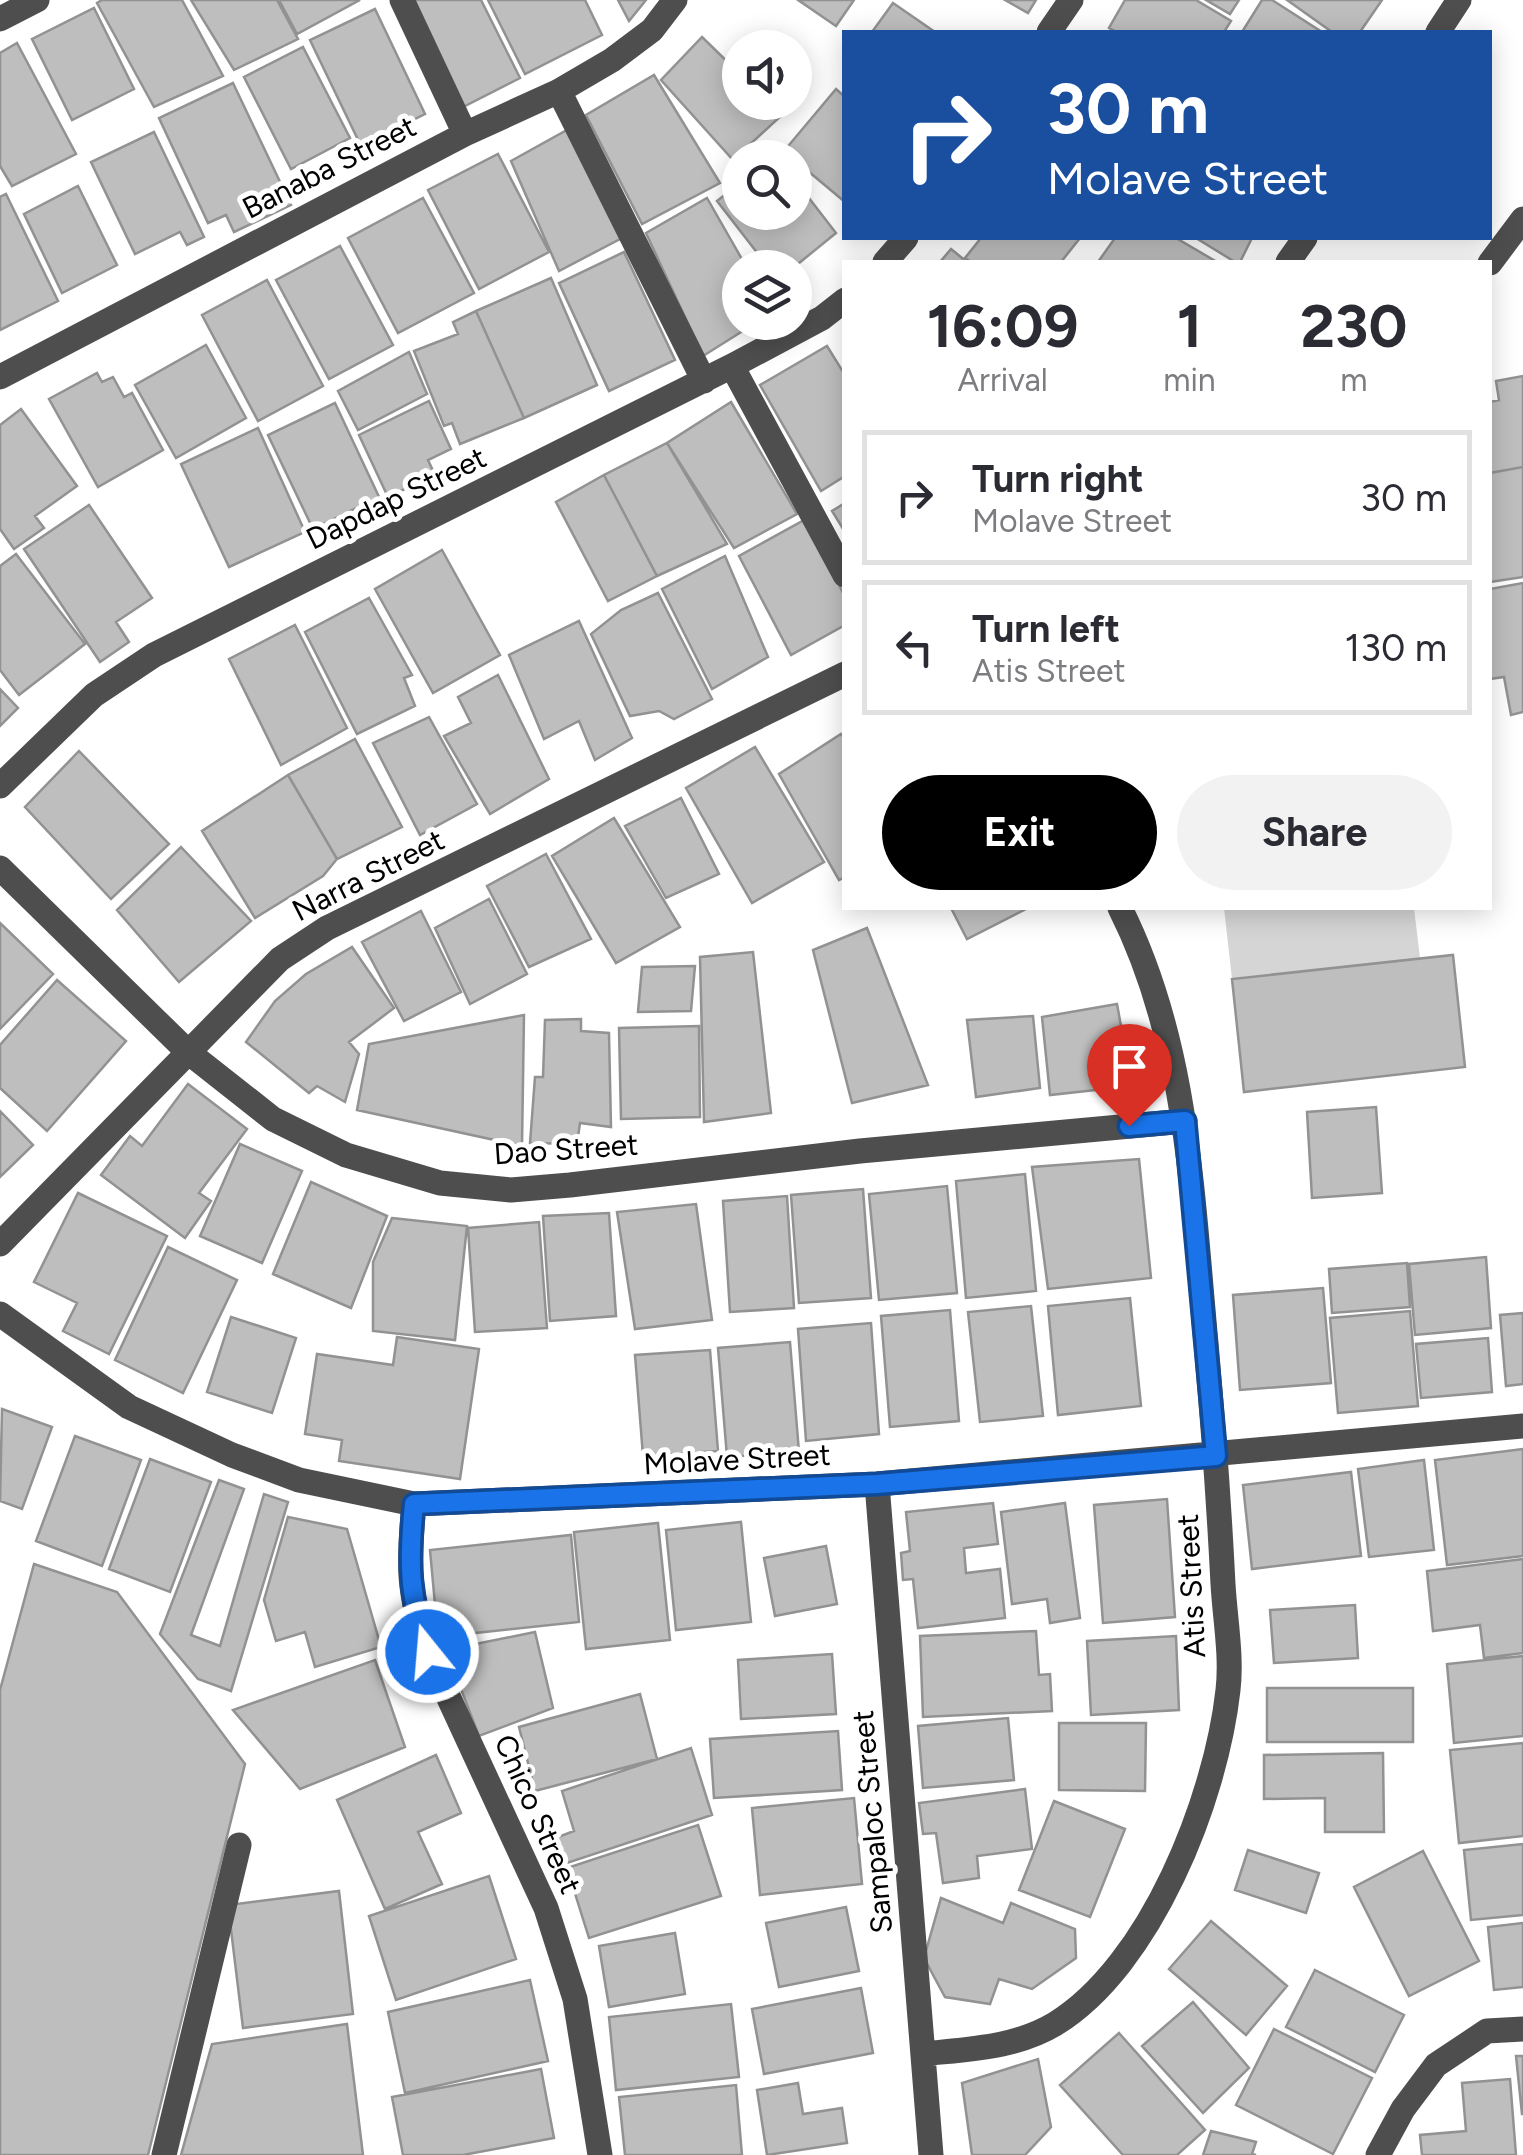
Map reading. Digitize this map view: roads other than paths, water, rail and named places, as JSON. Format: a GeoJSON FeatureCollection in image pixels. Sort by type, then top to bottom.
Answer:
{"type":"FeatureCollection","features":[{"type":"Feature","properties":{"kind":"street"},"geometry":{"type":"LineString","coordinates":[[0,19],[37,0]]}},
{"type":"Feature","properties":{"kind":"street"},"geometry":{"type":"LineString","coordinates":[[402,0],[465,134]]}},
{"type":"Feature","properties":{"kind":"street","name":"Banaba Street"},"geometry":{"type":"LineString","coordinates":[[0,377],[465,134],[558,91],[612,60],[652,30],[675,0]]}},
{"type":"Feature","properties":{"kind":"street"},"geometry":{"type":"LineString","coordinates":[[1050,30],[1072,0]]}},
{"type":"Feature","properties":{"kind":"street"},"geometry":{"type":"LineString","coordinates":[[1439,30],[1459,0]]}},
{"type":"Feature","properties":{"kind":"street"},"geometry":{"type":"LineString","coordinates":[[558,91],[704,381]]}},
{"type":"Feature","properties":{"kind":"street"},"geometry":{"type":"LineString","coordinates":[[1492,260],[1523,219]]}},
{"type":"Feature","properties":{"kind":"street"},"geometry":{"type":"LineString","coordinates":[[887,260],[904,240]]}},
{"type":"Feature","properties":{"kind":"street","name":"Dapdap Street"},"geometry":{"type":"LineString","coordinates":[[0,786],[94,695],[154,655],[704,381],[822,318],[842,302]]}},
{"type":"Feature","properties":{"kind":"street"},"geometry":{"type":"LineString","coordinates":[[732,366],[842,569]]}},
{"type":"Feature","properties":{"kind":"street","name":"Narra Street"},"geometry":{"type":"LineString","coordinates":[[0,1244],[280,960],[328,928],[842,675]]}},
{"type":"Feature","properties":{"kind":"street","name":"Dao Street"},"geometry":{"type":"LineString","coordinates":[[0,868],[188,1052],[272,1119],[346,1156],[440,1183],[511,1190],[860,1151],[1185,1121]]}},
{"type":"Feature","properties":{"kind":"street","name":"Atis Street"},"geometry":{"type":"LineString","coordinates":[[923,2054],[1008,2044],[1055,2024],[1108,1980],[1178,1868],[1220,1742],[1229,1686],[1216,1456],[1185,1121],[1170,1045],[1150,977],[1121,910]]}},
{"type":"Feature","properties":{"kind":"street","name":"Molave Street"},"geometry":{"type":"LineString","coordinates":[[0,1314],[128,1407],[232,1455],[299,1480],[414,1504],[877,1484],[1523,1426]]}},
{"type":"Feature","properties":{"kind":"street","name":"Sampaloc Street"},"geometry":{"type":"LineString","coordinates":[[877,1484],[930,2155]]}},
{"type":"Feature","properties":{"kind":"street","name":"Chico Street"},"geometry":{"type":"LineString","coordinates":[[414,1504],[408,1565],[414,1608],[428,1652],[546,1908],[575,1998],[600,2155]]}},
{"type":"Feature","properties":{"kind":"street"},"geometry":{"type":"LineString","coordinates":[[164,2155],[239,1845]]}},
{"type":"Feature","properties":{"kind":"street"},"geometry":{"type":"LineString","coordinates":[[1378,2155],[1403,2109],[1436,2065],[1488,2032],[1523,2028]]}}]}
